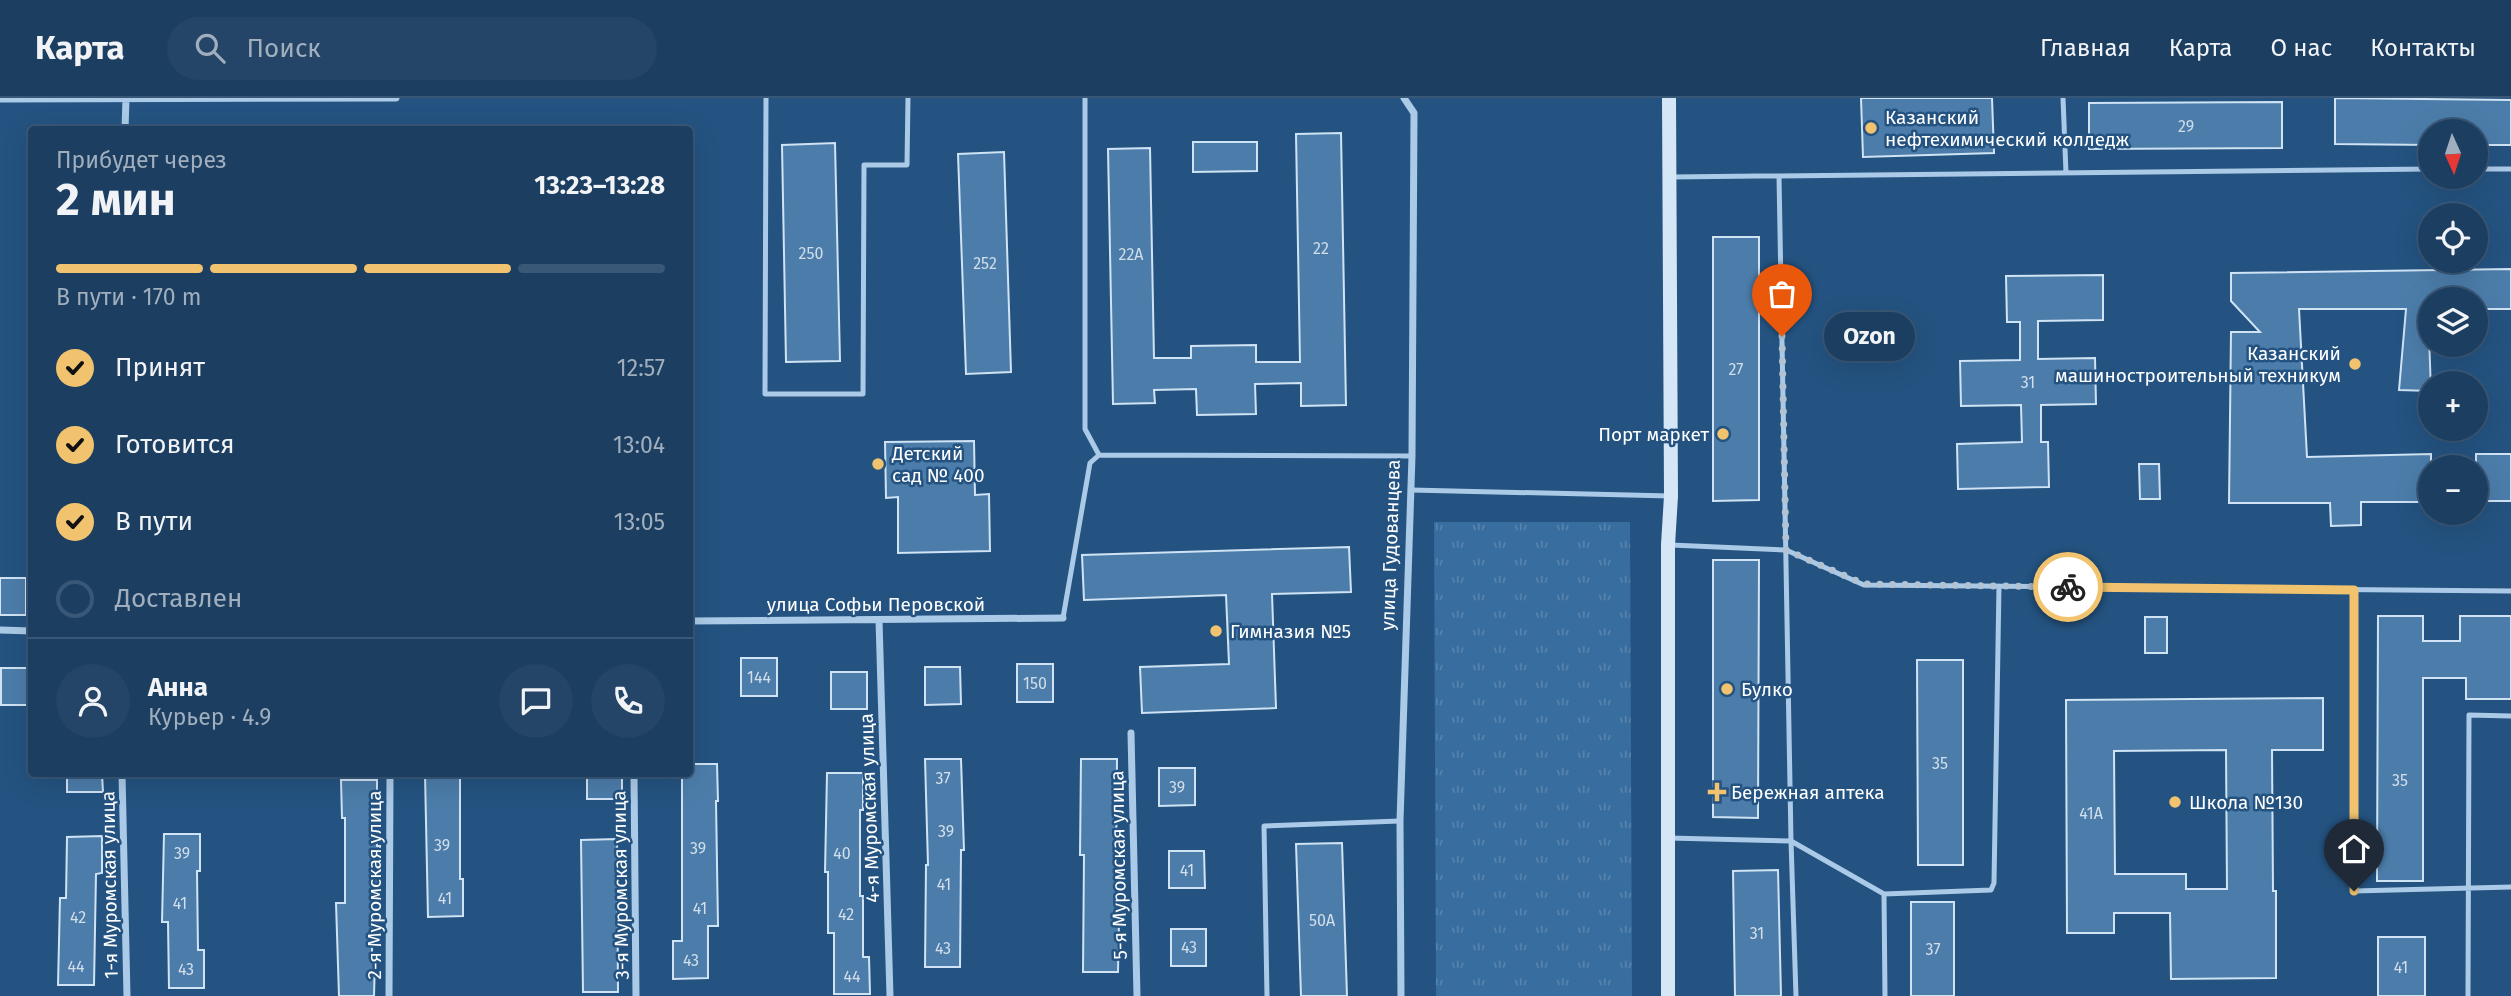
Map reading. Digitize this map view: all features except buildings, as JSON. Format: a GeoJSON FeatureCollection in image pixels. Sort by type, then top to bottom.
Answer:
{"type":"FeatureCollection","features":[{"type":"Feature","properties":{"kind":"street"},"geometry":{"type":"LineString","coordinates":[[0,99],[396,98]]}},
{"type":"Feature","properties":{"kind":"street","name":"улица Гудованцева"},"geometry":{"type":"LineString","coordinates":[[1401,996],[1400,821],[1412,456],[1414,113],[1404,98]]}},
{"type":"Feature","properties":{"kind":"street"},"geometry":{"type":"LineString","coordinates":[[1668,996],[1670,98]]}},
{"type":"Feature","properties":{"kind":"street"},"geometry":{"type":"LineString","coordinates":[[125,126],[126,99]]}},
{"type":"Feature","properties":{"kind":"street","name":"улица Софьи Перовской"},"geometry":{"type":"LineString","coordinates":[[693,621],[1063,618]]}},
{"type":"Feature","properties":{"kind":"street","name":"4-я Муромская улица"},"geometry":{"type":"LineString","coordinates":[[879,620],[890,996]]}},
{"type":"Feature","properties":{"kind":"street"},"geometry":{"type":"LineString","coordinates":[[0,630],[28,631]]}},
{"type":"Feature","properties":{"kind":"street","name":"5-я Муромская улица"},"geometry":{"type":"LineString","coordinates":[[1131,733],[1137,996]]}},
{"type":"Feature","properties":{"kind":"street","name":"1-я Муромская улица"},"geometry":{"type":"LineString","coordinates":[[122,777],[127,996]]}},
{"type":"Feature","properties":{"kind":"street","name":"2-я Муромская улица"},"geometry":{"type":"LineString","coordinates":[[389,996],[390,777]]}},
{"type":"Feature","properties":{"kind":"street","name":"3-я Муромская улица"},"geometry":{"type":"LineString","coordinates":[[634,777],[636,996]]}},
{"type":"Feature","properties":{"kind":"lane"},"geometry":{"type":"LineString","coordinates":[[766,98],[765,394],[863,394],[864,164],[907,164],[908,98]]}},
{"type":"Feature","properties":{"kind":"lane"},"geometry":{"type":"LineString","coordinates":[[1085,98],[1085,429],[1099,455]]}},
{"type":"Feature","properties":{"kind":"lane"},"geometry":{"type":"LineString","coordinates":[[2063,98],[2066,173]]}},
{"type":"Feature","properties":{"kind":"lane"},"geometry":{"type":"LineString","coordinates":[[1669,177],[2418,169]]}},
{"type":"Feature","properties":{"kind":"lane"},"geometry":{"type":"LineString","coordinates":[[2488,169],[2511,169]]}},
{"type":"Feature","properties":{"kind":"lane"},"geometry":{"type":"LineString","coordinates":[[1779,176],[1796,996]]}},
{"type":"Feature","properties":{"kind":"lane"},"geometry":{"type":"LineString","coordinates":[[1063,618],[1090,463],[1099,455],[1412,456]]}},
{"type":"Feature","properties":{"kind":"lane"},"geometry":{"type":"LineString","coordinates":[[1411,490],[1671,496]]}},
{"type":"Feature","properties":{"kind":"lane"},"geometry":{"type":"LineString","coordinates":[[1668,545],[1786,550],[1864,584],[2511,591]]}},
{"type":"Feature","properties":{"kind":"lane"},"geometry":{"type":"LineString","coordinates":[[1668,838],[1791,841],[1884,894],[1991,890],[1994,883],[2000,586]]}},
{"type":"Feature","properties":{"kind":"lane"},"geometry":{"type":"LineString","coordinates":[[2354,590],[2354,891],[2511,887]]}},
{"type":"Feature","properties":{"kind":"lane"},"geometry":{"type":"LineString","coordinates":[[2468,996],[2469,715],[2511,716]]}},
{"type":"Feature","properties":{"kind":"lane"},"geometry":{"type":"LineString","coordinates":[[1267,996],[1264,826],[1400,821]]}},
{"type":"Feature","properties":{"kind":"lane"},"geometry":{"type":"LineString","coordinates":[[1884,894],[1885,996]]}},
{"type":"Feature","properties":{"kind":"green space"},"geometry":{"type":"Polygon","coordinates":[[[1434,522],[1630,522],[1632,996],[1436,996],[1434,522]]]}},
{"type":"Feature","properties":{"kind":"way so far"},"geometry":{"type":"LineString","coordinates":[[1782,336],[1786,550],[1864,584],[2068,587]]}},
{"type":"Feature","properties":{"kind":"place","name":"Казанский нефтехимический колледж"},"geometry":{"type":"Point","coordinates":[1871,128]}},
{"type":"Feature","properties":{"kind":"place","name":"Ozon"},"geometry":{"type":"Point","coordinates":[1782,336]}},
{"type":"Feature","properties":{"kind":"place","name":"Казанский машиностроительный техникум"},"geometry":{"type":"Point","coordinates":[2355,364]}},
{"type":"Feature","properties":{"kind":"place","name":"Порт маркет"},"geometry":{"type":"Point","coordinates":[1723,434]}},
{"type":"Feature","properties":{"kind":"place","name":"Детский сад № 400"},"geometry":{"type":"Point","coordinates":[878,464]}},
{"type":"Feature","properties":{"kind":"place","name":"Гимназия №5"},"geometry":{"type":"Point","coordinates":[1216,631]}},
{"type":"Feature","properties":{"kind":"place","name":"Булко"},"geometry":{"type":"Point","coordinates":[1727,689]}},
{"type":"Feature","properties":{"kind":"place","name":"Бережная аптека"},"geometry":{"type":"Point","coordinates":[1717,792]}},
{"type":"Feature","properties":{"kind":"place","name":"Школа №130"},"geometry":{"type":"Point","coordinates":[2175,802]}},
{"type":"Feature","properties":{"kind":"route"},"geometry":{"type":"LineString","coordinates":[[2068,587],[2354,590],[2354,891]]}}]}
